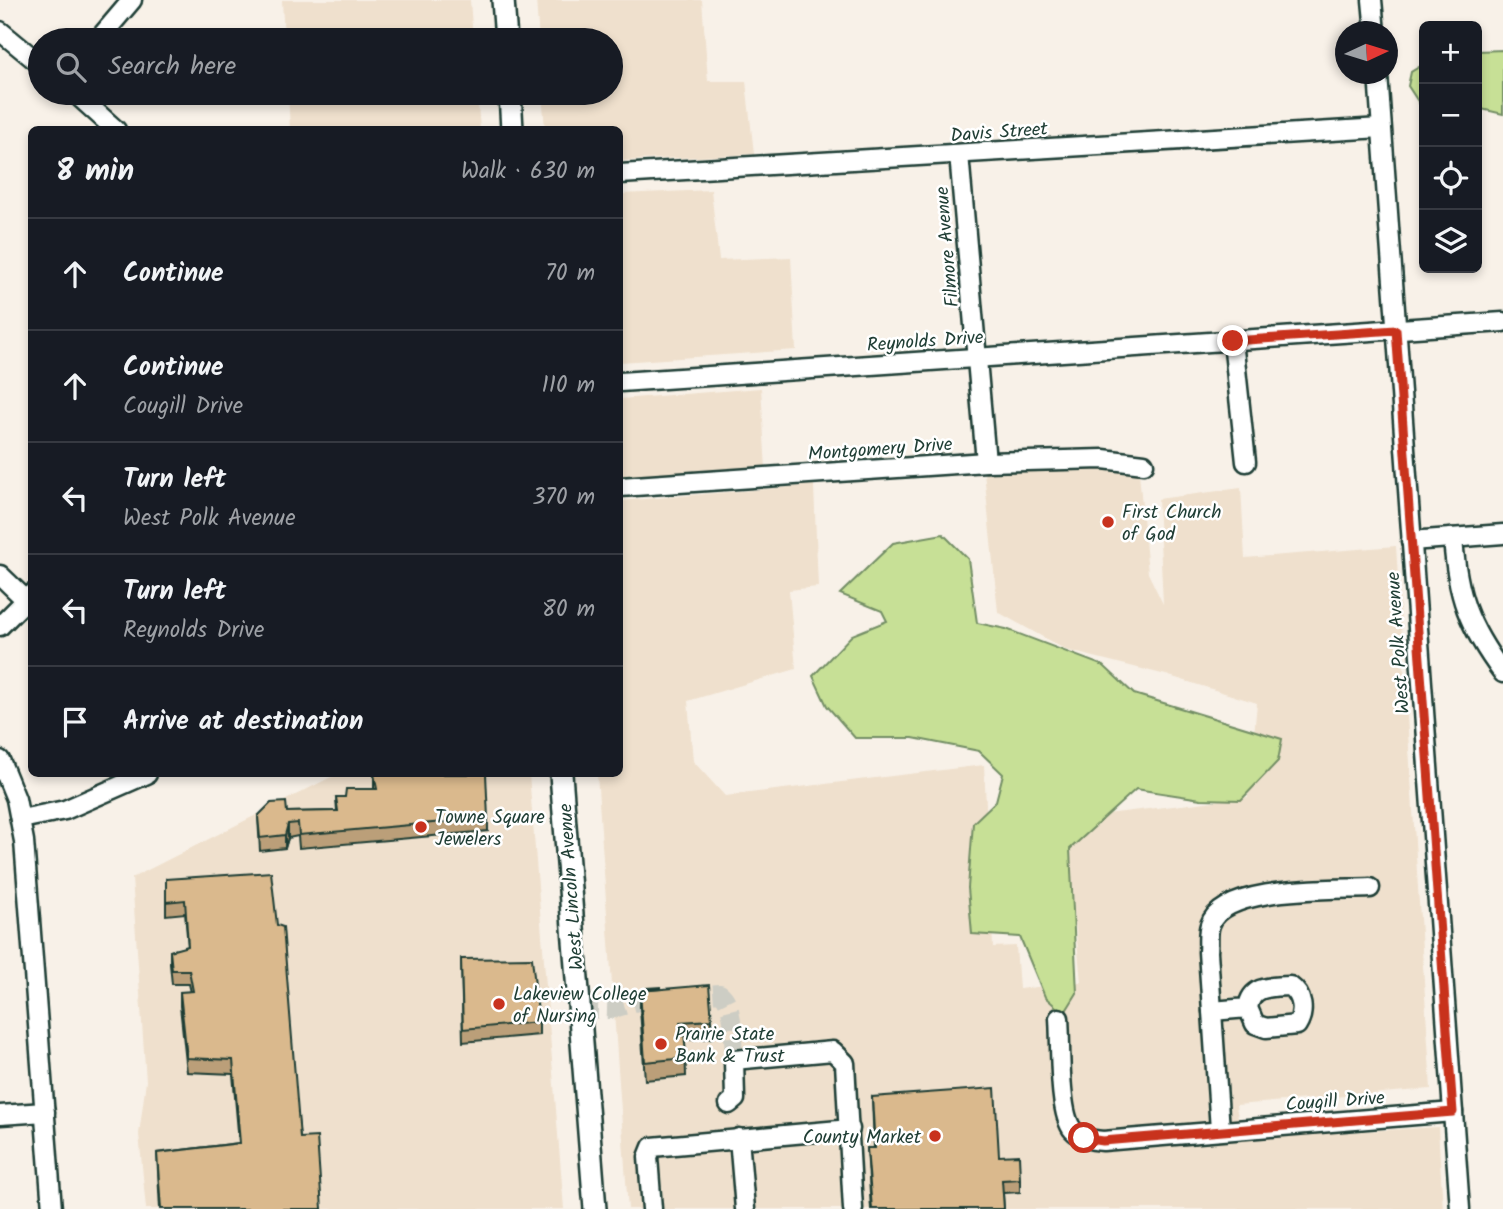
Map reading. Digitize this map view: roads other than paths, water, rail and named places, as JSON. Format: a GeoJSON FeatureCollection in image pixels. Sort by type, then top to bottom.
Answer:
{"type":"FeatureCollection","features":[{"type":"Feature","properties":{"kind":"main road"},"geometry":{"type":"LineString","coordinates":[[503,0],[505,28]]}},
{"type":"Feature","properties":{"kind":"main road"},"geometry":{"type":"LineString","coordinates":[[511,105],[512,126]]}},
{"type":"Feature","properties":{"kind":"main road","name":"West Lincoln Avenue"},"geometry":{"type":"LineString","coordinates":[[561,777],[596,1209]]}},
{"type":"Feature","properties":{"kind":"street"},"geometry":{"type":"LineString","coordinates":[[109,28],[132,0]]}},
{"type":"Feature","properties":{"kind":"street"},"geometry":{"type":"LineString","coordinates":[[1372,0],[1373,21]]}},
{"type":"Feature","properties":{"kind":"street"},"geometry":{"type":"LineString","coordinates":[[0,31],[28,54]]}},
{"type":"Feature","properties":{"kind":"street","name":"West Polk Avenue"},"geometry":{"type":"LineString","coordinates":[[1378,84],[1460,1209]]}},
{"type":"Feature","properties":{"kind":"street"},"geometry":{"type":"LineString","coordinates":[[88,105],[112,126]]}},
{"type":"Feature","properties":{"kind":"street","name":"Davis Street"},"geometry":{"type":"LineString","coordinates":[[623,174],[1381,128]]}},
{"type":"Feature","properties":{"kind":"street","name":"Filmore Avenue"},"geometry":{"type":"LineString","coordinates":[[959,155],[986,462]]}},
{"type":"Feature","properties":{"kind":"street","name":"Reynolds Drive"},"geometry":{"type":"LineString","coordinates":[[623,382],[1503,323]]}},
{"type":"Feature","properties":{"kind":"street"},"geometry":{"type":"LineString","coordinates":[[1233,341],[1246,462]]}},
{"type":"Feature","properties":{"kind":"street","name":"Montgomery Drive"},"geometry":{"type":"LineString","coordinates":[[623,487],[986,462],[1103,459],[1144,464]]}},
{"type":"Feature","properties":{"kind":"street"},"geometry":{"type":"LineString","coordinates":[[1411,541],[1503,534]]}},
{"type":"Feature","properties":{"kind":"street"},"geometry":{"type":"LineString","coordinates":[[1452,538],[1458,588],[1465,611],[1476,635],[1503,673]]}},
{"type":"Feature","properties":{"kind":"street"},"geometry":{"type":"LineString","coordinates":[[0,575],[28,596]]}},
{"type":"Feature","properties":{"kind":"street"},"geometry":{"type":"LineString","coordinates":[[0,626],[28,598]]}},
{"type":"Feature","properties":{"kind":"street"},"geometry":{"type":"LineString","coordinates":[[0,760],[21,819],[52,1209]]}},
{"type":"Feature","properties":{"kind":"street"},"geometry":{"type":"LineString","coordinates":[[21,819],[65,810],[140,777]]}},
{"type":"Feature","properties":{"kind":"street"},"geometry":{"type":"LineString","coordinates":[[1220,1130],[1212,1012],[1210,923],[1220,912],[1251,896],[1370,888]]}},
{"type":"Feature","properties":{"kind":"street"},"geometry":{"type":"LineString","coordinates":[[1212,1012],[1248,1008]]}},
{"type":"Feature","properties":{"kind":"street","name":"Cougill Drive"},"geometry":{"type":"LineString","coordinates":[[1059,1018],[1068,1123],[1078,1134],[1103,1141],[1453,1112]]}},
{"type":"Feature","properties":{"kind":"street"},"geometry":{"type":"LineString","coordinates":[[729,1104],[735,1099],[734,1059],[833,1051],[845,1063],[850,1129],[849,1209]]}},
{"type":"Feature","properties":{"kind":"street"},"geometry":{"type":"LineString","coordinates":[[0,1115],[45,1112]]}},
{"type":"Feature","properties":{"kind":"street"},"geometry":{"type":"LineString","coordinates":[[652,1209],[648,1157],[652,1147],[850,1129]]}},
{"type":"Feature","properties":{"kind":"street"},"geometry":{"type":"LineString","coordinates":[[739,1138],[745,1209]]}},
{"type":"Feature","properties":{"kind":"tunnel"},"geometry":{"type":"LineString","coordinates":[[580,1009],[610,1010],[648,999],[720,993],[731,1014],[734,1060]]}},
{"type":"Feature","properties":{"kind":"place","name":"First Church of God"},"geometry":{"type":"Point","coordinates":[1108,522]}},
{"type":"Feature","properties":{"kind":"place","name":"Towne Square Jewelers"},"geometry":{"type":"Point","coordinates":[421,827]}},
{"type":"Feature","properties":{"kind":"place","name":"Lakeview College of Nursing"},"geometry":{"type":"Point","coordinates":[499,1004]}},
{"type":"Feature","properties":{"kind":"place","name":"Prairie State Bank & Trust"},"geometry":{"type":"Point","coordinates":[661,1044]}},
{"type":"Feature","properties":{"kind":"place","name":"County Market"},"geometry":{"type":"Point","coordinates":[935,1136]}}]}
